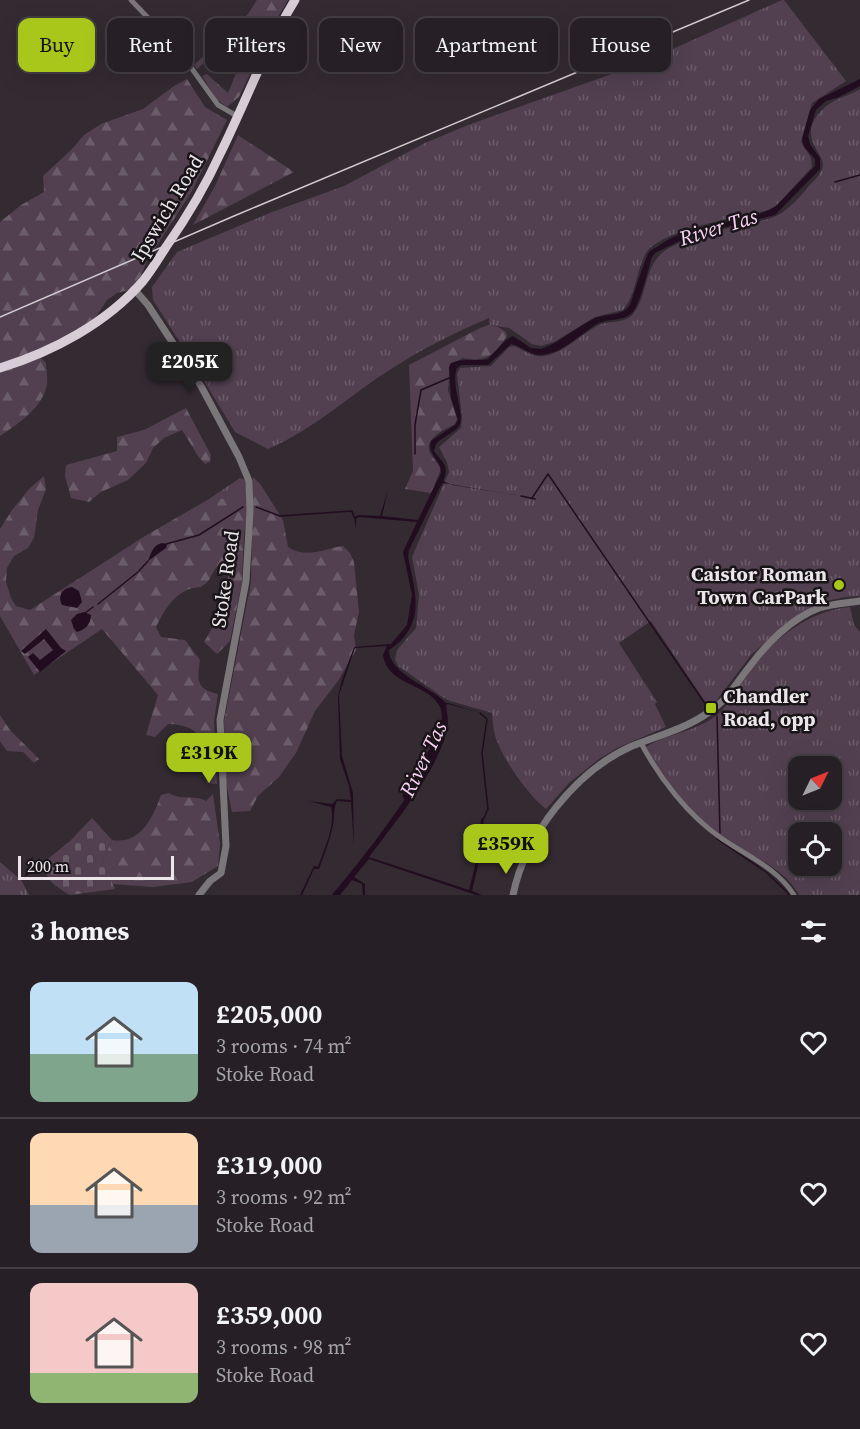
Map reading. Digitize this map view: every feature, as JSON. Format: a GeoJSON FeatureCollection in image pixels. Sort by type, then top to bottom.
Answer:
{"type":"FeatureCollection","features":[{"type":"Feature","properties":{"kind":"highway","name":"Ipswich Road"},"geometry":{"type":"LineString","coordinates":[[0,368],[39,354],[82,332],[134,290],[180,226],[207,180],[264,56],[295,0]]}},
{"type":"Feature","properties":{"kind":"street"},"geometry":{"type":"LineString","coordinates":[[131,0],[177,48],[218,105],[237,116]]}},
{"type":"Feature","properties":{"kind":"street","name":"Stoke Road"},"geometry":{"type":"LineString","coordinates":[[134,290],[171,340],[219,418],[247,472],[250,494],[246,581],[220,720],[226,846],[221,873],[210,881],[199,895]]}},
{"type":"Feature","properties":{"kind":"street"},"geometry":{"type":"LineString","coordinates":[[513,895],[536,837],[568,792],[589,773],[609,758],[698,720],[719,705],[764,650],[799,619],[820,608],[860,601]]}},
{"type":"Feature","properties":{"kind":"street"},"geometry":{"type":"LineString","coordinates":[[641,743],[664,779],[697,818],[720,837],[780,878],[794,895]]}},
{"type":"Feature","properties":{"kind":"green space"},"geometry":{"type":"Polygon","coordinates":[[[257,0],[288,0],[277,18],[244,18],[257,0]]]}},
{"type":"Feature","properties":{"kind":"green space"},"geometry":{"type":"Polygon","coordinates":[[[784,0],[846,81],[812,103],[801,142],[811,158],[812,167],[776,206],[769,210],[702,225],[666,238],[653,246],[645,255],[631,297],[623,310],[595,317],[554,342],[541,346],[532,344],[509,328],[490,325],[489,318],[439,341],[403,362],[316,422],[268,449],[235,432],[153,300],[152,287],[177,252],[272,212],[344,186],[425,143],[468,125],[617,72],[671,72],[671,50],[784,0]]]}},
{"type":"Feature","properties":{"kind":"green space"},"geometry":{"type":"Polygon","coordinates":[[[205,55],[205,62],[197,69],[194,65],[205,55]]]}},
{"type":"Feature","properties":{"kind":"green space"},"geometry":{"type":"Polygon","coordinates":[[[236,72],[251,72],[239,97],[227,107],[217,100],[202,76],[207,74],[228,93],[236,72]]]}},
{"type":"Feature","properties":{"kind":"green space"},"geometry":{"type":"Polygon","coordinates":[[[187,79],[205,107],[227,120],[192,191],[147,261],[141,276],[129,290],[117,293],[107,300],[95,318],[79,328],[36,351],[0,364],[0,222],[21,205],[44,192],[43,176],[84,135],[101,124],[143,109],[187,79]]]}},
{"type":"Feature","properties":{"kind":"green space"},"geometry":{"type":"Polygon","coordinates":[[[860,89],[860,596],[822,602],[783,626],[751,655],[710,709],[651,621],[619,643],[657,702],[655,704],[666,727],[617,748],[599,759],[569,783],[546,809],[525,787],[506,759],[496,738],[492,713],[447,700],[398,666],[395,659],[397,650],[416,628],[419,595],[412,557],[449,472],[447,462],[439,447],[461,428],[462,416],[457,374],[460,368],[491,366],[509,347],[514,346],[536,356],[544,356],[565,347],[599,325],[622,321],[633,314],[642,298],[654,262],[669,248],[699,235],[765,220],[782,213],[802,194],[822,169],[821,157],[811,137],[811,128],[815,119],[828,105],[860,89]]]}},
{"type":"Feature","properties":{"kind":"green space"},"geometry":{"type":"Polygon","coordinates":[[[238,135],[294,172],[193,225],[215,186],[238,135]]]}},
{"type":"Feature","properties":{"kind":"green space"},"geometry":{"type":"Polygon","coordinates":[[[489,325],[506,332],[507,336],[498,348],[484,358],[463,358],[450,365],[448,390],[457,419],[455,424],[435,436],[429,445],[432,456],[441,469],[431,493],[405,489],[413,471],[409,365],[489,325]]]}},
{"type":"Feature","properties":{"kind":"green space"},"geometry":{"type":"Polygon","coordinates":[[[40,357],[46,363],[47,378],[41,399],[29,414],[0,436],[0,372],[40,357]]]}},
{"type":"Feature","properties":{"kind":"green space"},"geometry":{"type":"Polygon","coordinates":[[[186,408],[211,455],[210,462],[205,464],[198,456],[182,430],[164,438],[153,448],[146,463],[128,480],[101,492],[89,502],[71,498],[65,476],[66,465],[117,451],[117,437],[144,430],[186,408]]]}},
{"type":"Feature","properties":{"kind":"green space"},"geometry":{"type":"Polygon","coordinates":[[[44,476],[46,489],[38,510],[34,538],[28,548],[14,556],[7,568],[6,582],[11,598],[16,606],[30,610],[145,536],[209,499],[247,501],[242,582],[230,641],[217,654],[204,642],[221,613],[230,565],[227,562],[218,565],[203,586],[187,590],[176,597],[156,627],[161,637],[185,640],[200,660],[198,673],[200,683],[205,689],[218,694],[214,721],[217,784],[207,783],[202,742],[198,734],[191,729],[168,724],[155,737],[146,735],[158,695],[102,629],[34,675],[0,616],[0,529],[29,489],[44,476]]]}},
{"type":"Feature","properties":{"kind":"green space"},"geometry":{"type":"Polygon","coordinates":[[[253,477],[261,485],[283,520],[288,547],[295,551],[308,553],[343,546],[350,553],[354,562],[359,612],[354,635],[356,650],[338,681],[315,711],[296,753],[279,777],[258,796],[250,811],[232,812],[226,783],[224,721],[251,582],[253,477]]]}},
{"type":"Feature","properties":{"kind":"green space"},"geometry":{"type":"Polygon","coordinates":[[[240,478],[246,480],[247,501],[209,499],[240,478]]]}},
{"type":"Feature","properties":{"kind":"green space"},"geometry":{"type":"Polygon","coordinates":[[[850,607],[854,625],[860,632],[860,895],[799,895],[777,871],[719,834],[694,812],[671,787],[652,760],[646,747],[701,725],[718,714],[728,704],[760,658],[771,647],[794,628],[821,614],[850,607]]]}},
{"type":"Feature","properties":{"kind":"green space"},"geometry":{"type":"Polygon","coordinates":[[[0,715],[10,730],[39,759],[34,763],[23,752],[7,751],[0,741],[0,715]]]}},
{"type":"Feature","properties":{"kind":"green space"},"geometry":{"type":"Polygon","coordinates":[[[169,793],[178,797],[206,801],[213,794],[220,844],[218,866],[192,882],[153,887],[112,884],[102,862],[112,840],[131,838],[138,834],[150,820],[161,795],[169,793]]]}},
{"type":"Feature","properties":{"kind":"green space"},"geometry":{"type":"Polygon","coordinates":[[[92,818],[112,840],[102,862],[115,889],[70,895],[51,882],[46,874],[44,862],[70,841],[92,818]]]}},
{"type":"Feature","properties":{"kind":"green space"},"geometry":{"type":"Polygon","coordinates":[[[0,862],[21,880],[29,895],[0,895],[0,862]]]}},
{"type":"Feature","properties":{"kind":"water"},"geometry":{"type":"Polygon","coordinates":[[[860,79],[860,86],[826,101],[816,110],[808,136],[810,144],[820,158],[820,169],[775,215],[690,236],[655,253],[638,303],[632,313],[624,318],[597,324],[556,351],[537,355],[511,344],[488,365],[461,365],[457,368],[455,383],[461,421],[457,428],[436,444],[434,451],[446,468],[443,481],[450,484],[443,483],[440,487],[409,550],[408,557],[415,596],[413,620],[409,631],[401,641],[389,650],[391,658],[403,673],[446,703],[480,713],[446,705],[448,724],[437,757],[416,793],[369,857],[469,890],[477,858],[481,819],[484,818],[480,857],[472,891],[482,895],[476,895],[369,859],[354,877],[365,884],[365,895],[363,895],[362,884],[352,880],[340,895],[332,895],[403,802],[435,746],[441,722],[439,705],[433,698],[399,678],[386,665],[383,655],[387,646],[355,648],[339,695],[342,756],[353,793],[354,847],[351,802],[337,801],[332,831],[319,869],[314,869],[300,895],[314,866],[318,867],[332,821],[331,807],[309,801],[332,804],[337,799],[351,800],[340,759],[338,697],[354,647],[391,644],[407,625],[412,595],[403,552],[417,522],[359,517],[356,519],[356,529],[354,517],[359,515],[380,516],[388,490],[382,516],[418,520],[441,473],[439,464],[432,454],[431,441],[455,425],[458,420],[451,398],[450,364],[458,361],[488,359],[513,336],[531,348],[541,349],[595,318],[623,311],[630,305],[649,252],[675,236],[763,213],[776,206],[815,166],[815,159],[804,147],[802,139],[810,110],[819,99],[860,79]]]}},
{"type":"Feature","properties":{"kind":"water"},"geometry":{"type":"Polygon","coordinates":[[[450,484],[521,496],[452,485],[450,484]]]}},
{"type":"Feature","properties":{"kind":"water"},"geometry":{"type":"Polygon","coordinates":[[[162,543],[167,544],[166,548],[148,561],[154,547],[162,543]]]}},
{"type":"Feature","properties":{"kind":"water"},"geometry":{"type":"Polygon","coordinates":[[[72,587],[79,591],[82,602],[77,608],[62,605],[60,598],[66,589],[72,587]]]}},
{"type":"Feature","properties":{"kind":"water"},"geometry":{"type":"Polygon","coordinates":[[[84,612],[91,615],[89,624],[77,632],[71,620],[77,614],[84,612]]]}},
{"type":"Feature","properties":{"kind":"water"},"geometry":{"type":"Polygon","coordinates":[[[46,629],[66,651],[40,672],[28,657],[33,653],[40,660],[53,650],[44,639],[25,654],[21,651],[46,629]]]}},
{"type":"Feature","properties":{"kind":"waterway"},"geometry":{"type":"LineString","coordinates":[[835,182],[860,175]]}},
{"type":"Feature","properties":{"kind":"waterway"},"geometry":{"type":"LineString","coordinates":[[415,454],[415,425],[421,390],[449,378]]}},
{"type":"Feature","properties":{"kind":"waterway"},"geometry":{"type":"LineString","coordinates":[[532,498],[548,474],[708,708]]}},
{"type":"Feature","properties":{"kind":"waterway"},"geometry":{"type":"LineString","coordinates":[[521,496],[535,499]]}},
{"type":"Feature","properties":{"kind":"waterway"},"geometry":{"type":"LineString","coordinates":[[166,544],[199,535],[243,507]]}},
{"type":"Feature","properties":{"kind":"waterway"},"geometry":{"type":"LineString","coordinates":[[256,507],[280,516],[352,511],[354,517]]}},
{"type":"Feature","properties":{"kind":"waterway"},"geometry":{"type":"LineString","coordinates":[[98,604],[138,572],[148,561]]}},
{"type":"Feature","properties":{"kind":"waterway"},"geometry":{"type":"LineString","coordinates":[[85,613],[93,607]]}},
{"type":"Feature","properties":{"kind":"waterway"},"geometry":{"type":"LineString","coordinates":[[480,713],[487,719],[482,753],[488,809],[484,818]]}},
{"type":"Feature","properties":{"kind":"waterway"},"geometry":{"type":"LineString","coordinates":[[717,716],[720,833]]}},
{"type":"Feature","properties":{"kind":"waterway","name":"River Tas"},"geometry":{"type":"LineString","coordinates":[[407,796],[435,749]]}},
{"type":"Feature","properties":{"kind":"waterway"},"geometry":{"type":"LineString","coordinates":[[717,839],[766,872],[788,895]]}},
{"type":"Feature","properties":{"kind":"railway"},"geometry":{"type":"LineString","coordinates":[[0,317],[234,216],[749,0]]}},
{"type":"Feature","properties":{"kind":"place","name":"Caistor Roman Town CarPark"},"geometry":{"type":"Point","coordinates":[839,585]}},
{"type":"Feature","properties":{"kind":"place","name":"Chandler Road, opp"},"geometry":{"type":"Point","coordinates":[711,708]}}]}
